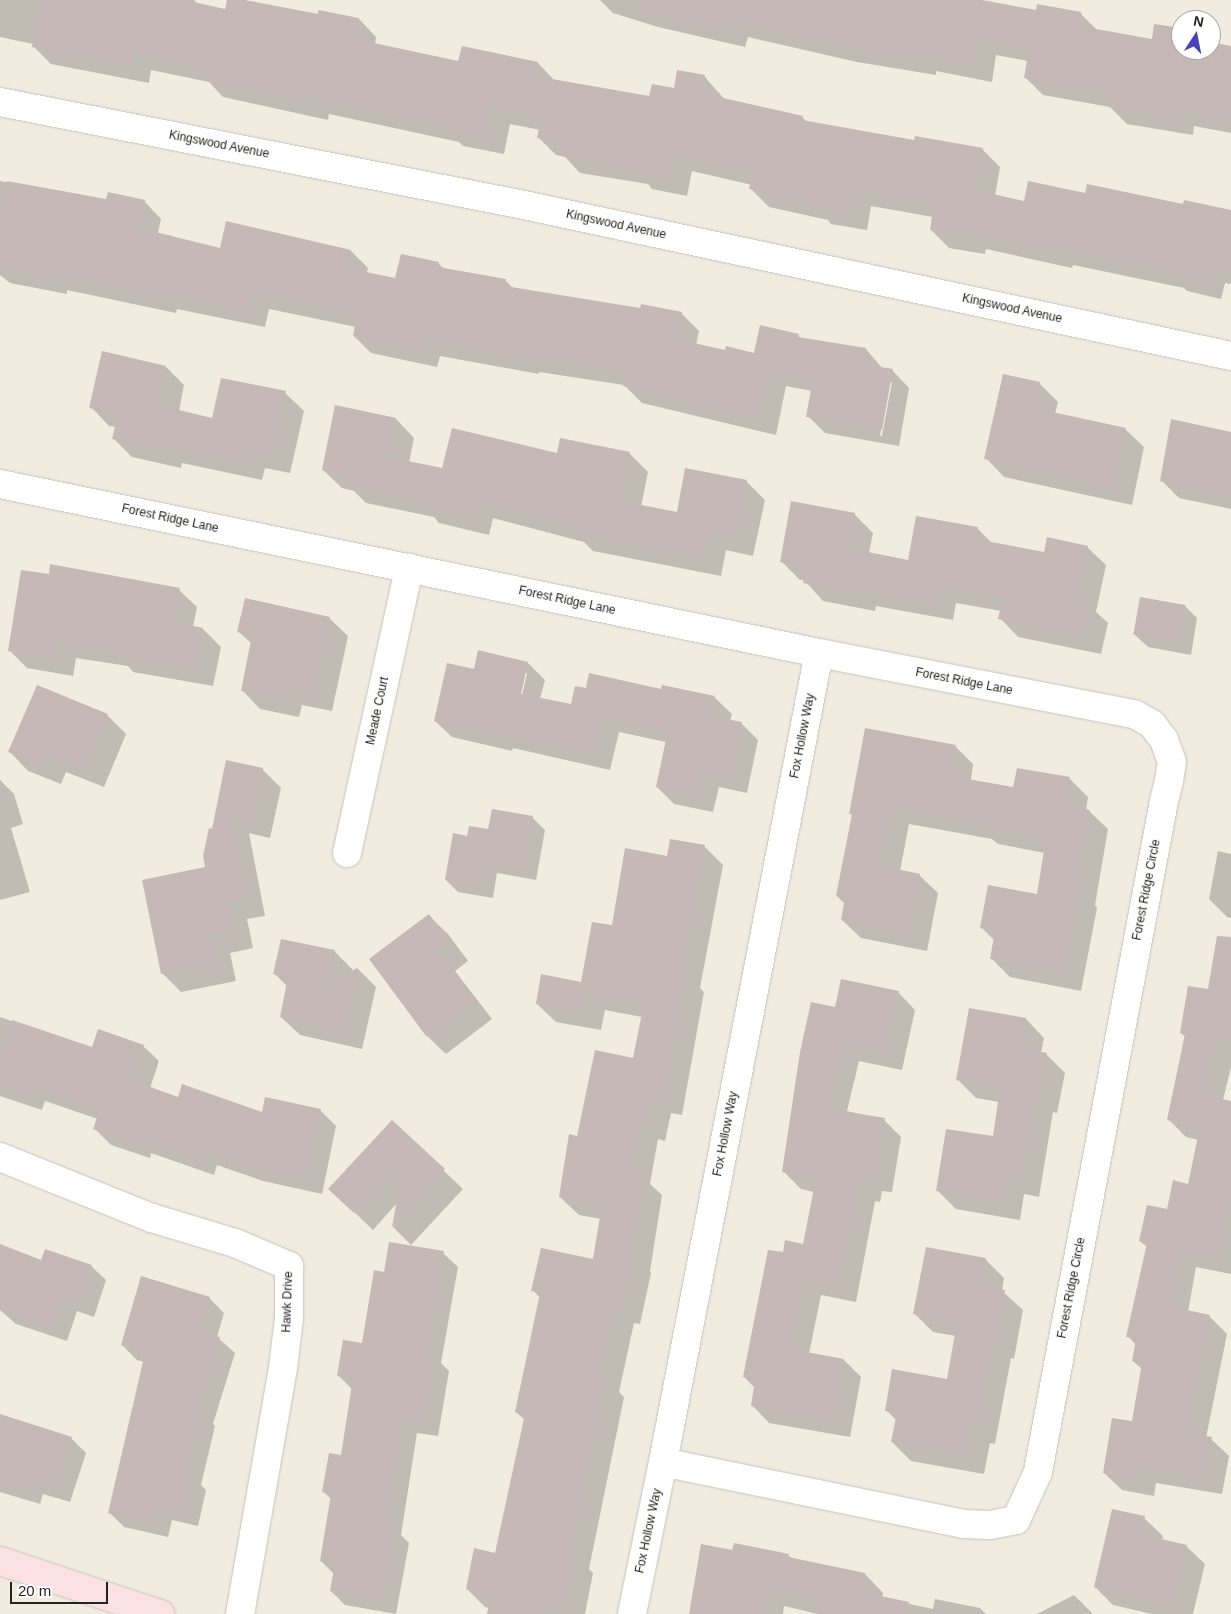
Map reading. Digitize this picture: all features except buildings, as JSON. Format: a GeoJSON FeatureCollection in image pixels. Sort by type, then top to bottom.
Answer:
{"type":"FeatureCollection","features":[{"type":"Feature","properties":{"kind":"street","name":"Kingswood Avenue"},"geometry":{"type":"LineString","coordinates":[[0,102],[524,205],[1231,356]]}},
{"type":"Feature","properties":{"kind":"street","name":"Forest Ridge Lane"},"geometry":{"type":"LineString","coordinates":[[0,484],[819,653],[1134,714]]}},
{"type":"Feature","properties":{"kind":"street","name":"Meade Court"},"geometry":{"type":"LineString","coordinates":[[347,853],[409,568]]}},
{"type":"Feature","properties":{"kind":"street","name":"Fox Hollow Way"},"geometry":{"type":"LineString","coordinates":[[632,1614],[819,653]]}},
{"type":"Feature","properties":{"kind":"street","name":"Forest Ridge Circle"},"geometry":{"type":"LineString","coordinates":[[663,1462],[964,1524],[990,1525],[1016,1520],[1038,1472],[1172,762],[1164,740],[1152,724],[1134,714]]}},
{"type":"Feature","properties":{"kind":"street","name":"Hawk Drive"},"geometry":{"type":"LineString","coordinates":[[0,1157],[152,1218],[235,1243],[289,1266],[289,1318],[283,1368],[240,1614]]}},
{"type":"Feature","properties":{"kind":"street"},"geometry":{"type":"LineString","coordinates":[[0,1561],[160,1614]]}}]}
